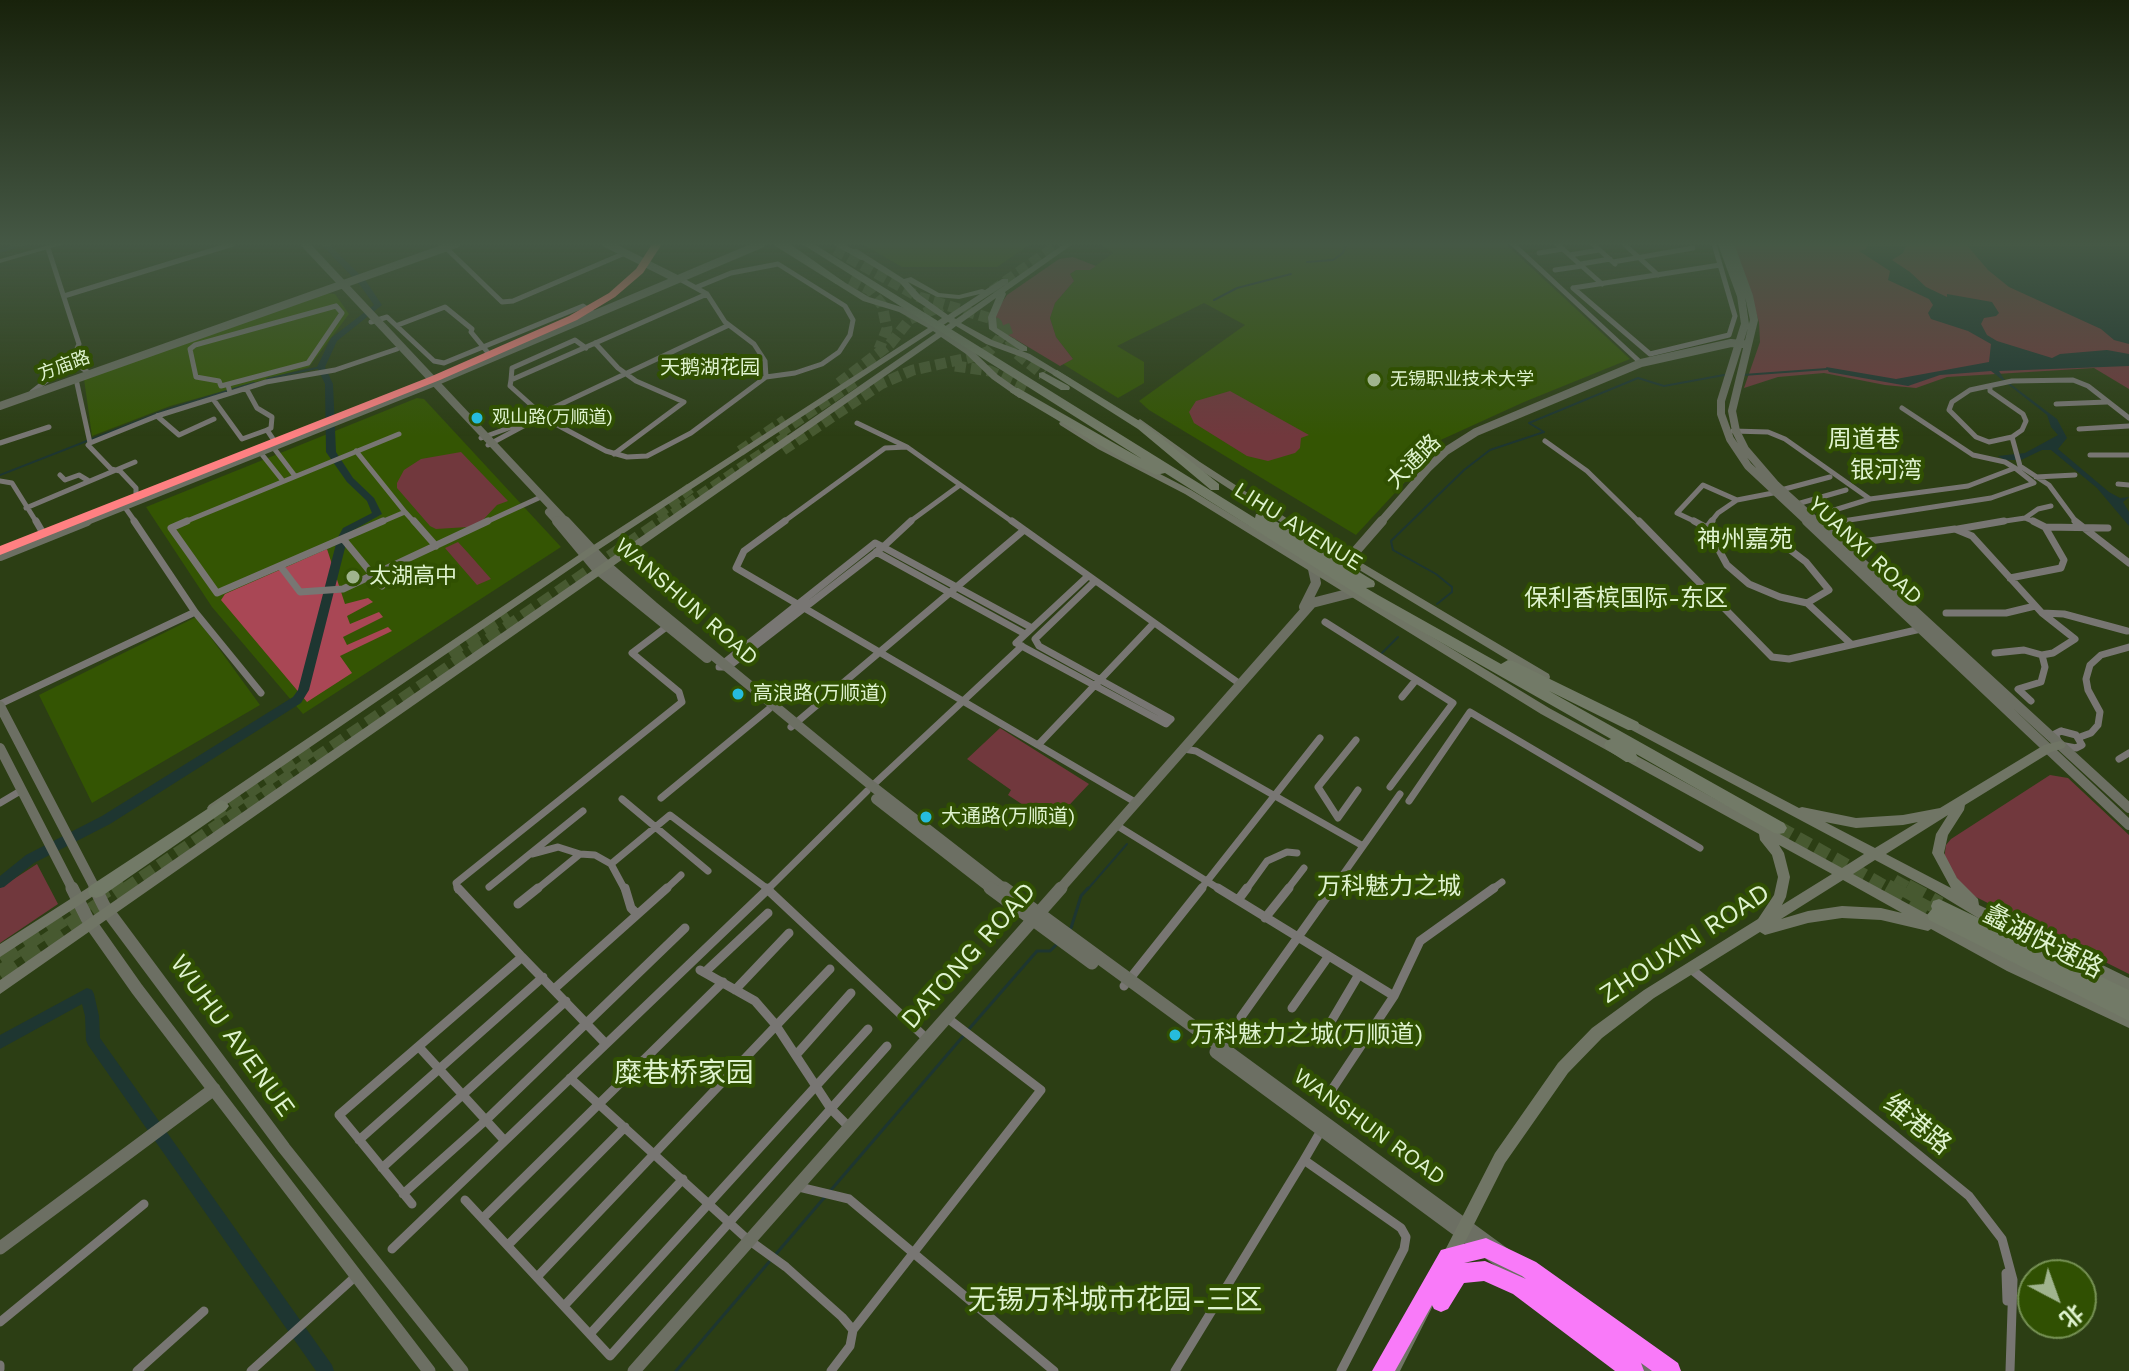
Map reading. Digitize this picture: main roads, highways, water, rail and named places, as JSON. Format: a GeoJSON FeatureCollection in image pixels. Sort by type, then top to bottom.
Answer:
{"type":"FeatureCollection","features":[{"type":"Feature","properties":{"kind":"highway","name":"LIHU AVENUE"},"geometry":{"type":"LineString","coordinates":[[916,308],[1373,598],[1519,682],[1780,824],[1380,590],[1215,487],[1061,398]]}},
{"type":"Feature","properties":{"kind":"highway"},"geometry":{"type":"LineString","coordinates":[[1050,372],[1142,427],[1215,487]]}},
{"type":"Feature","properties":{"kind":"highway"},"geometry":{"type":"LineString","coordinates":[[1029,389],[1183,483]]}},
{"type":"Feature","properties":{"kind":"highway"},"geometry":{"type":"LineString","coordinates":[[1014,390],[1127,456],[1222,503]]}},
{"type":"Feature","properties":{"kind":"highway"},"geometry":{"type":"LineString","coordinates":[[1508,665],[1633,726]]}},
{"type":"Feature","properties":{"kind":"highway"},"geometry":{"type":"LineString","coordinates":[[1519,682],[1527,692],[1631,758]]}},
{"type":"Feature","properties":{"kind":"highway"},"geometry":{"type":"LineString","coordinates":[[95,890],[221,806]]}},
{"type":"Feature","properties":{"kind":"highway","name":"蠡湖快速路"},"geometry":{"type":"LineString","coordinates":[[2129,999],[1937,911],[2129,1013]]}},
{"type":"Feature","properties":{"kind":"main road","name":"方庙路"},"geometry":{"type":"LineString","coordinates":[[0,405],[275,308]]}},
{"type":"Feature","properties":{"kind":"main road","name":"方庙路"},"geometry":{"type":"LineString","coordinates":[[0,405],[276,308]]}},
{"type":"Feature","properties":{"kind":"main road","name":"WANSHUN ROAD"},"geometry":{"type":"LineString","coordinates":[[360,308],[487,440],[603,568],[869,789],[1062,937],[1664,1371]]}},
{"type":"Feature","properties":{"kind":"main road"},"geometry":{"type":"LineString","coordinates":[[0,553],[260,452],[600,308]]}},
{"type":"Feature","properties":{"kind":"main road"},"geometry":{"type":"LineString","coordinates":[[895,308],[938,330],[1014,390],[1101,447],[1188,492],[1545,711],[1962,939],[2129,1022]]}},
{"type":"Feature","properties":{"kind":"main road"},"geometry":{"type":"LineString","coordinates":[[931,308],[989,342],[1027,356],[1142,423],[1197,464],[1503,653],[1771,802],[1988,917],[2129,985]]}},
{"type":"Feature","properties":{"kind":"main road"},"geometry":{"type":"LineString","coordinates":[[952,321],[969,308]]}},
{"type":"Feature","properties":{"kind":"main road"},"geometry":{"type":"LineString","coordinates":[[0,951],[95,890],[588,553],[974,308]]}},
{"type":"Feature","properties":{"kind":"main road"},"geometry":{"type":"LineString","coordinates":[[996,308],[992,317],[993,329],[1050,372]]}},
{"type":"Feature","properties":{"kind":"main road","name":"YUANXI ROAD"},"geometry":{"type":"LineString","coordinates":[[1743,308],[1745,344]]}},
{"type":"Feature","properties":{"kind":"main road","name":"YUANXI ROAD"},"geometry":{"type":"LineString","coordinates":[[1751,308],[1753,331],[1721,401],[1748,466],[2055,748],[2129,825]]}},
{"type":"Feature","properties":{"kind":"main road"},"geometry":{"type":"LineString","coordinates":[[431,381],[591,312]]}},
{"type":"Feature","properties":{"kind":"main road","name":"WANSHUN ROAD"},"geometry":{"type":"LineString","coordinates":[[369,317],[431,381]]}},
{"type":"Feature","properties":{"kind":"main road"},"geometry":{"type":"LineString","coordinates":[[0,988],[603,568],[938,330]]}},
{"type":"Feature","properties":{"kind":"main road","name":"大通路"},"geometry":{"type":"LineString","coordinates":[[1348,560],[1446,451],[1507,417],[1641,363],[1745,344]]}},
{"type":"Feature","properties":{"kind":"main road"},"geometry":{"type":"LineString","coordinates":[[0,553],[136,496],[275,445]]}},
{"type":"Feature","properties":{"kind":"main road","name":"YUANXI ROAD"},"geometry":{"type":"LineString","coordinates":[[1777,491],[1820,525],[1926,628]]}},
{"type":"Feature","properties":{"kind":"main road","name":"DATONG ROAD"},"geometry":{"type":"LineString","coordinates":[[926,1038],[952,1022],[1034,916],[1309,602],[1316,583],[1313,569]]}},
{"type":"Feature","properties":{"kind":"main road","name":"DATONG ROAD"},"geometry":{"type":"LineString","coordinates":[[631,1371],[1312,603],[1351,593]]}},
{"type":"Feature","properties":{"kind":"main road","name":"WANSHUN ROAD"},"geometry":{"type":"LineString","coordinates":[[723,665],[769,709],[793,725]]}},
{"type":"Feature","properties":{"kind":"main road","name":"WUHU AVENUE"},"geometry":{"type":"LineString","coordinates":[[0,705],[71,838],[95,890],[284,1148],[462,1371]]}},
{"type":"Feature","properties":{"kind":"main road","name":"WUHU AVENUE"},"geometry":{"type":"LineString","coordinates":[[0,748],[91,923],[429,1371]]}},
{"type":"Feature","properties":{"kind":"main road","name":"YUANXI ROAD"},"geometry":{"type":"LineString","coordinates":[[2055,748],[2129,808]]}},
{"type":"Feature","properties":{"kind":"main road","name":"ZHOUXIN ROAD"},"geometry":{"type":"LineString","coordinates":[[1392,1371],[1504,1161],[1566,1071],[1623,1017],[1875,855],[2055,748]]}},
{"type":"Feature","properties":{"kind":"main road"},"geometry":{"type":"LineString","coordinates":[[1771,802],[1815,816],[1856,823],[1903,820],[1959,807]]}},
{"type":"Feature","properties":{"kind":"main road"},"geometry":{"type":"LineString","coordinates":[[1959,807],[1942,834],[1940,862],[1953,882],[1988,917]]}},
{"type":"Feature","properties":{"kind":"main road"},"geometry":{"type":"LineString","coordinates":[[1755,827],[1778,853],[1784,877],[1780,897],[1762,928]]}},
{"type":"Feature","properties":{"kind":"main road"},"geometry":{"type":"LineString","coordinates":[[1762,928],[1808,917],[1860,912],[1917,921],[1962,939]]}},
{"type":"Feature","properties":{"kind":"main road"},"geometry":{"type":"LineString","coordinates":[[0,1247],[104,1167],[214,1089]]}},
{"type":"Feature","properties":{"kind":"main road","name":"DATONG ROAD"},"geometry":{"type":"LineString","coordinates":[[747,1239],[848,1126]]}},
{"type":"Feature","properties":{"kind":"main road","name":"WANSHUN ROAD"},"geometry":{"type":"LineString","coordinates":[[1466,1229],[1649,1371]]}},
{"type":"Feature","properties":{"kind":"water"},"geometry":{"type":"Polygon","coordinates":[[[1931,308],[1996,308],[1999,313],[1984,318],[1981,324],[1987,335],[2052,358],[2060,354],[2107,350],[2129,354],[2129,366],[1999,371],[2004,379],[2057,419],[2067,438],[2058,449],[2109,492],[2120,498],[2129,497],[2123,502],[2129,512],[2129,526],[2097,488],[2051,450],[2042,450],[2021,460],[2005,460],[1998,456],[2025,453],[2058,435],[2047,415],[1991,371],[1940,375],[1908,386],[1829,372],[1826,367],[1896,379],[1989,362],[1991,344],[1968,331],[1931,319],[1928,313],[1931,308]]]}},
{"type":"Feature","properties":{"kind":"water"},"geometry":{"type":"Polygon","coordinates":[[[2055,308],[2129,308],[2129,344],[2114,340],[2101,329],[2055,308]]]}},
{"type":"Feature","properties":{"kind":"waterway"},"geometry":{"type":"LineString","coordinates":[[343,537],[346,530],[377,514],[371,500],[350,480],[331,452],[329,384],[321,367],[334,340],[374,308]]}},
{"type":"Feature","properties":{"kind":"waterway"},"geometry":{"type":"LineString","coordinates":[[267,379],[321,367]]}},
{"type":"Feature","properties":{"kind":"waterway"},"geometry":{"type":"LineString","coordinates":[[1743,375],[1827,369]]}},
{"type":"Feature","properties":{"kind":"waterway"},"geometry":{"type":"LineString","coordinates":[[1437,604],[1452,592],[1452,587],[1436,574],[1393,550],[1391,541],[1464,470],[1490,450],[1544,432],[1529,423],[1638,378],[1664,386],[1724,375]]}},
{"type":"Feature","properties":{"kind":"waterway"},"geometry":{"type":"LineString","coordinates":[[233,389],[254,383]]}},
{"type":"Feature","properties":{"kind":"waterway"},"geometry":{"type":"LineString","coordinates":[[0,475],[166,410],[227,391]]}},
{"type":"Feature","properties":{"kind":"waterway"},"geometry":{"type":"LineString","coordinates":[[0,883],[30,859],[106,820],[297,700],[303,690],[341,544]]}},
{"type":"Feature","properties":{"kind":"waterway"},"geometry":{"type":"LineString","coordinates":[[1382,653],[1398,637]]}},
{"type":"Feature","properties":{"kind":"waterway"},"geometry":{"type":"LineString","coordinates":[[1087,890],[1127,844]]}},
{"type":"Feature","properties":{"kind":"waterway"},"geometry":{"type":"LineString","coordinates":[[1071,928],[1081,896],[1088,888]]}},
{"type":"Feature","properties":{"kind":"waterway"},"geometry":{"type":"LineString","coordinates":[[969,1029],[1037,951],[1050,951],[1056,945]]}},
{"type":"Feature","properties":{"kind":"waterway"},"geometry":{"type":"LineString","coordinates":[[0,1042],[87,994],[93,1040],[326,1371]]}},
{"type":"Feature","properties":{"kind":"waterway"},"geometry":{"type":"LineString","coordinates":[[831,1190],[965,1034]]}},
{"type":"Feature","properties":{"kind":"waterway"},"geometry":{"type":"LineString","coordinates":[[776,1254],[824,1198]]}},
{"type":"Feature","properties":{"kind":"waterway"},"geometry":{"type":"LineString","coordinates":[[676,1371],[769,1262]]}},
{"type":"Feature","properties":{"kind":"tunnel"},"geometry":{"type":"LineString","coordinates":[[879,349],[887,329],[883,308]]}},
{"type":"Feature","properties":{"kind":"tunnel"},"geometry":{"type":"LineString","coordinates":[[839,383],[890,344],[910,319],[937,308]]}},
{"type":"Feature","properties":{"kind":"tunnel"},"geometry":{"type":"LineString","coordinates":[[783,450],[881,384],[913,370],[989,351],[1000,338],[997,324],[989,318],[956,308]]}},
{"type":"Feature","properties":{"kind":"tunnel"},"geometry":{"type":"LineString","coordinates":[[1004,325],[1014,351],[1043,375]]}},
{"type":"Feature","properties":{"kind":"tunnel"},"geometry":{"type":"LineString","coordinates":[[955,366],[990,371],[1029,389]]}},
{"type":"Feature","properties":{"kind":"tunnel"},"geometry":{"type":"LineString","coordinates":[[779,433],[855,382]]}},
{"type":"Feature","properties":{"kind":"tunnel"},"geometry":{"type":"LineString","coordinates":[[740,451],[785,420]]}},
{"type":"Feature","properties":{"kind":"tunnel"},"geometry":{"type":"LineString","coordinates":[[660,523],[792,433]]}},
{"type":"Feature","properties":{"kind":"tunnel"},"geometry":{"type":"LineString","coordinates":[[657,515],[694,485]]}},
{"type":"Feature","properties":{"kind":"tunnel"},"geometry":{"type":"LineString","coordinates":[[125,890],[663,521]]}},
{"type":"Feature","properties":{"kind":"tunnel"},"geometry":{"type":"LineString","coordinates":[[448,652],[508,614]]}},
{"type":"Feature","properties":{"kind":"tunnel"},"geometry":{"type":"LineString","coordinates":[[212,816],[315,747]]}},
{"type":"Feature","properties":{"kind":"tunnel"},"geometry":{"type":"LineString","coordinates":[[1779,828],[1890,890]]}},
{"type":"Feature","properties":{"kind":"tunnel"},"geometry":{"type":"LineString","coordinates":[[1894,881],[1910,890]]}},
{"type":"Feature","properties":{"kind":"tunnel"},"geometry":{"type":"LineString","coordinates":[[0,959],[106,888],[103,890]]}},
{"type":"Feature","properties":{"kind":"tunnel"},"geometry":{"type":"LineString","coordinates":[[0,975],[127,888]]}},
{"type":"Feature","properties":{"kind":"tunnel"},"geometry":{"type":"LineString","coordinates":[[1886,888],[1935,915]]}},
{"type":"Feature","properties":{"kind":"tunnel"},"geometry":{"type":"LineString","coordinates":[[1906,888],[1939,906]]}},
{"type":"Feature","properties":{"kind":"place","name":"无锡职业技术大学"},"geometry":{"type":"Point","coordinates":[1374,380]}},
{"type":"Feature","properties":{"kind":"place","name":"观山路(万顺道)"},"geometry":{"type":"Point","coordinates":[477,418]}},
{"type":"Feature","properties":{"kind":"place","name":"太湖高中"},"geometry":{"type":"Point","coordinates":[353,577]}},
{"type":"Feature","properties":{"kind":"place","name":"高浪路(万顺道)"},"geometry":{"type":"Point","coordinates":[738,694]}},
{"type":"Feature","properties":{"kind":"place","name":"大通路(万顺道)"},"geometry":{"type":"Point","coordinates":[926,817]}},
{"type":"Feature","properties":{"kind":"place","name":"万科魅力之城(万顺道)"},"geometry":{"type":"Point","coordinates":[1175,1035]}},
{"type":"Feature","properties":{"kind":"district","name":"天鹅湖花园"},"geometry":{"type":"Point","coordinates":[710,368]}},
{"type":"Feature","properties":{"kind":"district","name":"周道巷"},"geometry":{"type":"Point","coordinates":[1864,440]}},
{"type":"Feature","properties":{"kind":"district","name":"银河湾"},"geometry":{"type":"Point","coordinates":[1886,471]}},
{"type":"Feature","properties":{"kind":"district","name":"神州嘉苑"},"geometry":{"type":"Point","coordinates":[1745,540]}},
{"type":"Feature","properties":{"kind":"district","name":"保利香槟国际-东区"},"geometry":{"type":"Point","coordinates":[1626,599]}},
{"type":"Feature","properties":{"kind":"district","name":"万科魅力之城"},"geometry":{"type":"Point","coordinates":[1389,887]}},
{"type":"Feature","properties":{"kind":"district","name":"糜巷桥家园"},"geometry":{"type":"Point","coordinates":[684,1074]}},
{"type":"Feature","properties":{"kind":"district","name":"无锡万科城市花园-三区"},"geometry":{"type":"Point","coordinates":[1115,1301]}}]}
